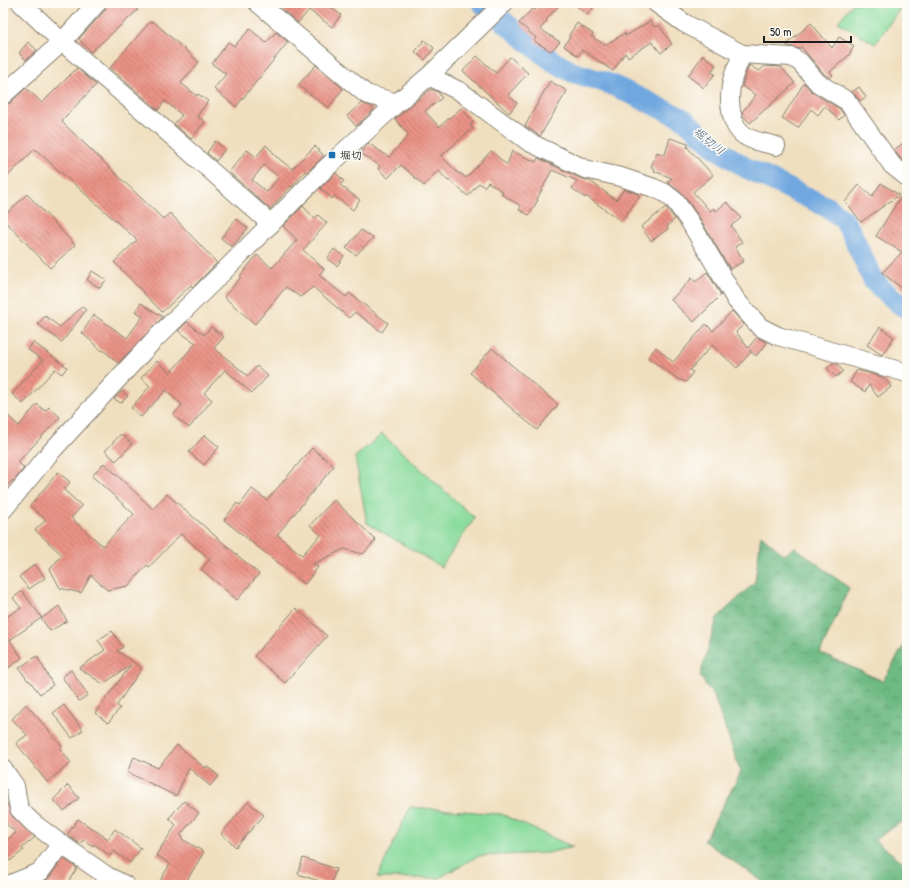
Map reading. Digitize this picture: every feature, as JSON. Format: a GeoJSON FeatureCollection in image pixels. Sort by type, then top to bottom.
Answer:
{"type":"FeatureCollection","features":[{"type":"Feature","properties":{"kind":"street"},"geometry":{"type":"LineString","coordinates":[[21,3],[62,42],[156,122],[271,224]]}},
{"type":"Feature","properties":{"kind":"street"},"geometry":{"type":"LineString","coordinates":[[3,95],[62,42],[97,3]]}},
{"type":"Feature","properties":{"kind":"street"},"geometry":{"type":"LineString","coordinates":[[258,3],[366,94],[397,103]]}},
{"type":"Feature","properties":{"kind":"street"},"geometry":{"type":"LineString","coordinates":[[3,510],[49,454],[152,342],[324,170],[397,103],[429,76],[504,3]]}},
{"type":"Feature","properties":{"kind":"street"},"geometry":{"type":"LineString","coordinates":[[656,3],[684,23],[742,54],[792,57],[800,62],[818,83],[847,101],[892,165],[907,177]]}},
{"type":"Feature","properties":{"kind":"street"},"geometry":{"type":"LineString","coordinates":[[742,54],[732,80],[731,93],[733,121],[736,128],[747,137],[776,146]]}},
{"type":"Feature","properties":{"kind":"street"},"geometry":{"type":"LineString","coordinates":[[429,76],[461,92],[528,142],[585,170],[621,178],[665,193],[675,201],[690,222],[736,300],[760,327],[778,336],[907,373]]}},
{"type":"Feature","properties":{"kind":"street"},"geometry":{"type":"LineString","coordinates":[[3,769],[15,786],[19,809],[33,823],[107,876],[126,885]]}},
{"type":"Feature","properties":{"kind":"street"},"geometry":{"type":"LineString","coordinates":[[8,885],[40,872],[61,844]]}},
{"type":"Feature","properties":{"kind":"green space"},"geometry":{"type":"Polygon","coordinates":[[[853,3],[904,3],[875,44],[838,22],[853,3]]]}},
{"type":"Feature","properties":{"kind":"green space"},"geometry":{"type":"Polygon","coordinates":[[[382,434],[475,518],[441,567],[367,523],[355,457],[382,434]]]}},
{"type":"Feature","properties":{"kind":"green space"},"geometry":{"type":"Polygon","coordinates":[[[761,535],[784,555],[795,547],[849,588],[820,653],[883,681],[907,640],[907,818],[874,840],[907,865],[907,885],[768,885],[704,841],[741,772],[714,697],[700,676],[717,618],[755,582],[761,535]]]}},
{"type":"Feature","properties":{"kind":"green space"},"geometry":{"type":"Polygon","coordinates":[[[410,807],[501,814],[573,847],[548,853],[478,856],[439,878],[377,878],[410,807]]]}},
{"type":"Feature","properties":{"kind":"building"},"geometry":{"type":"Polygon","coordinates":[[[107,3],[131,3],[138,10],[91,52],[79,39],[105,10],[107,3]]]}},
{"type":"Feature","properties":{"kind":"building"},"geometry":{"type":"Polygon","coordinates":[[[274,3],[305,3],[310,7],[313,3],[325,3],[341,15],[332,27],[309,10],[298,23],[274,3]]]}},
{"type":"Feature","properties":{"kind":"building"},"geometry":{"type":"Polygon","coordinates":[[[547,3],[561,3],[540,29],[560,42],[551,51],[534,41],[536,38],[519,23],[533,8],[535,10],[539,6],[542,9],[547,3]]]}},
{"type":"Feature","properties":{"kind":"building"},"geometry":{"type":"Polygon","coordinates":[[[573,3],[597,3],[587,15],[573,3]]]}},
{"type":"Feature","properties":{"kind":"building"},"geometry":{"type":"Polygon","coordinates":[[[650,21],[654,27],[659,25],[672,44],[661,53],[652,42],[628,57],[625,53],[613,71],[582,50],[578,56],[564,46],[577,23],[593,34],[591,36],[605,45],[625,33],[626,36],[650,21]]]}},
{"type":"Feature","properties":{"kind":"building"},"geometry":{"type":"Polygon","coordinates":[[[150,22],[154,22],[199,62],[181,83],[197,96],[198,94],[208,101],[197,116],[205,122],[191,139],[174,124],[182,115],[165,101],[158,110],[110,68],[150,22]]]}},
{"type":"Feature","properties":{"kind":"building"},"geometry":{"type":"Polygon","coordinates":[[[811,23],[832,48],[839,37],[854,46],[849,55],[830,72],[833,75],[830,78],[825,75],[801,47],[799,49],[786,45],[811,23]]]}},
{"type":"Feature","properties":{"kind":"building"},"geometry":{"type":"Polygon","coordinates":[[[250,29],[266,43],[276,32],[288,42],[236,107],[214,89],[226,74],[212,64],[228,42],[234,46],[250,29]]]}},
{"type":"Feature","properties":{"kind":"building"},"geometry":{"type":"Polygon","coordinates":[[[424,40],[434,48],[425,60],[415,52],[424,40]]]}},
{"type":"Feature","properties":{"kind":"building"},"geometry":{"type":"Polygon","coordinates":[[[28,42],[37,50],[26,60],[19,53],[28,42]]]}},
{"type":"Feature","properties":{"kind":"building"},"geometry":{"type":"Polygon","coordinates":[[[703,55],[716,65],[711,72],[715,74],[704,88],[688,76],[703,55]]]}},
{"type":"Feature","properties":{"kind":"building"},"geometry":{"type":"Polygon","coordinates":[[[477,56],[496,73],[510,57],[528,73],[508,95],[517,103],[509,113],[463,71],[477,56]]]}},
{"type":"Feature","properties":{"kind":"building"},"geometry":{"type":"Polygon","coordinates":[[[316,65],[343,89],[328,108],[298,85],[316,65]]]}},
{"type":"Feature","properties":{"kind":"building"},"geometry":{"type":"Polygon","coordinates":[[[749,65],[759,71],[765,66],[781,67],[795,83],[750,123],[743,116],[742,112],[756,95],[742,86],[749,65]]]}},
{"type":"Feature","properties":{"kind":"building"},"geometry":{"type":"Polygon","coordinates":[[[77,68],[96,85],[62,120],[62,122],[163,219],[170,213],[217,263],[193,287],[191,285],[162,312],[114,262],[137,240],[35,149],[3,181],[3,105],[10,103],[26,88],[42,103],[77,68]]]}},
{"type":"Feature","properties":{"kind":"building"},"geometry":{"type":"Polygon","coordinates":[[[550,81],[567,91],[540,136],[525,126],[550,81]]]}},
{"type":"Feature","properties":{"kind":"building"},"geometry":{"type":"Polygon","coordinates":[[[804,83],[812,92],[840,109],[844,115],[839,120],[825,106],[818,115],[811,109],[798,128],[782,118],[804,83]]]}},
{"type":"Feature","properties":{"kind":"building"},"geometry":{"type":"Polygon","coordinates":[[[859,87],[866,97],[860,101],[852,92],[859,87]]]}},
{"type":"Feature","properties":{"kind":"building"},"geometry":{"type":"Polygon","coordinates":[[[431,89],[438,92],[442,98],[425,111],[439,127],[461,108],[474,122],[470,125],[473,128],[441,156],[459,174],[460,173],[466,178],[491,151],[507,165],[512,151],[536,162],[538,158],[580,178],[590,181],[616,200],[624,189],[641,195],[621,221],[572,188],[577,181],[552,170],[529,215],[519,210],[521,206],[501,194],[503,192],[488,182],[484,187],[479,183],[468,196],[449,180],[448,181],[438,170],[424,186],[401,165],[388,178],[378,169],[380,166],[361,153],[368,143],[389,157],[409,135],[395,119],[431,89]]]}},
{"type":"Feature","properties":{"kind":"building"},"geometry":{"type":"Polygon","coordinates":[[[361,103],[371,106],[374,110],[356,126],[347,116],[361,103]]]}},
{"type":"Feature","properties":{"kind":"building"},"geometry":{"type":"Polygon","coordinates":[[[670,138],[688,144],[687,147],[713,175],[693,192],[710,211],[714,208],[716,211],[727,202],[741,218],[731,226],[742,242],[735,247],[744,261],[730,269],[684,195],[667,182],[672,178],[654,171],[655,169],[651,167],[657,152],[665,155],[670,138]]]}},
{"type":"Feature","properties":{"kind":"building"},"geometry":{"type":"Polygon","coordinates":[[[907,140],[907,164],[894,150],[907,140]]]}},
{"type":"Feature","properties":{"kind":"building"},"geometry":{"type":"Polygon","coordinates":[[[215,141],[225,149],[216,161],[207,153],[215,141]]]}},
{"type":"Feature","properties":{"kind":"building"},"geometry":{"type":"Polygon","coordinates":[[[266,145],[274,153],[273,154],[292,169],[315,146],[324,156],[307,172],[305,171],[292,187],[291,186],[270,209],[229,172],[247,150],[256,157],[266,145]],[[264,165],[252,180],[267,192],[279,177],[264,165]]]}},
{"type":"Feature","properties":{"kind":"building"},"geometry":{"type":"Polygon","coordinates":[[[336,173],[344,181],[340,185],[360,200],[353,210],[334,196],[332,199],[320,188],[336,173]]]}},
{"type":"Feature","properties":{"kind":"building"},"geometry":{"type":"Polygon","coordinates":[[[881,183],[899,195],[861,222],[845,202],[859,185],[872,197],[881,183]]]}},
{"type":"Feature","properties":{"kind":"building"},"geometry":{"type":"Polygon","coordinates":[[[27,194],[75,245],[50,268],[3,219],[3,217],[27,194]]]}},
{"type":"Feature","properties":{"kind":"building"},"geometry":{"type":"Polygon","coordinates":[[[901,196],[907,200],[907,292],[882,273],[902,252],[876,236],[901,196]]]}},
{"type":"Feature","properties":{"kind":"building"},"geometry":{"type":"Polygon","coordinates":[[[303,206],[315,219],[318,215],[327,223],[303,250],[324,269],[319,275],[346,297],[349,293],[388,323],[382,332],[355,312],[349,318],[313,287],[300,297],[286,287],[255,324],[224,297],[257,255],[272,268],[297,240],[283,226],[303,206]]]}},
{"type":"Feature","properties":{"kind":"building"},"geometry":{"type":"Polygon","coordinates":[[[666,207],[675,219],[667,226],[668,229],[651,241],[641,227],[666,207]]]}},
{"type":"Feature","properties":{"kind":"building"},"geometry":{"type":"Polygon","coordinates":[[[236,219],[248,228],[232,247],[221,238],[236,219]]]}},
{"type":"Feature","properties":{"kind":"building"},"geometry":{"type":"Polygon","coordinates":[[[361,230],[373,238],[356,255],[346,248],[361,230]]]}},
{"type":"Feature","properties":{"kind":"building"},"geometry":{"type":"Polygon","coordinates":[[[334,249],[344,256],[337,266],[327,259],[334,249]]]}},
{"type":"Feature","properties":{"kind":"building"},"geometry":{"type":"Polygon","coordinates":[[[92,271],[106,280],[100,288],[87,280],[92,271]]]}},
{"type":"Feature","properties":{"kind":"building"},"geometry":{"type":"Polygon","coordinates":[[[707,272],[721,295],[694,322],[671,300],[692,278],[695,282],[707,272]]]}},
{"type":"Feature","properties":{"kind":"building"},"geometry":{"type":"Polygon","coordinates":[[[141,303],[163,317],[118,363],[82,333],[94,315],[127,338],[143,316],[135,311],[141,303]]]}},
{"type":"Feature","properties":{"kind":"building"},"geometry":{"type":"Polygon","coordinates":[[[82,307],[86,310],[62,342],[38,324],[45,316],[60,327],[82,307]]]}},
{"type":"Feature","properties":{"kind":"building"},"geometry":{"type":"Polygon","coordinates":[[[732,311],[744,324],[736,332],[748,348],[757,337],[767,343],[756,356],[749,350],[751,352],[737,368],[712,345],[690,370],[693,372],[686,382],[678,379],[648,358],[656,347],[673,362],[706,324],[713,331],[732,311]]]}},
{"type":"Feature","properties":{"kind":"building"},"geometry":{"type":"Polygon","coordinates":[[[187,322],[204,335],[211,327],[224,337],[214,348],[248,376],[257,366],[268,376],[252,393],[225,370],[204,393],[212,400],[189,428],[173,415],[182,405],[166,390],[141,417],[131,408],[150,386],[141,378],[157,361],[170,373],[196,343],[178,331],[187,322]]]}},
{"type":"Feature","properties":{"kind":"building"},"geometry":{"type":"Polygon","coordinates":[[[880,327],[894,337],[882,355],[867,345],[880,327]]]}},
{"type":"Feature","properties":{"kind":"building"},"geometry":{"type":"Polygon","coordinates":[[[33,342],[67,367],[62,374],[55,369],[23,404],[12,394],[43,360],[28,350],[33,342]]]}},
{"type":"Feature","properties":{"kind":"building"},"geometry":{"type":"Polygon","coordinates":[[[492,348],[558,405],[537,430],[470,373],[492,348]]]}},
{"type":"Feature","properties":{"kind":"building"},"geometry":{"type":"Polygon","coordinates":[[[833,363],[836,363],[843,371],[836,377],[827,368],[833,363]]]}},
{"type":"Feature","properties":{"kind":"building"},"geometry":{"type":"Polygon","coordinates":[[[857,370],[880,376],[886,380],[891,387],[878,397],[869,385],[865,392],[850,382],[857,370]]]}},
{"type":"Feature","properties":{"kind":"building"},"geometry":{"type":"Polygon","coordinates":[[[122,391],[128,396],[121,403],[114,399],[122,391]]]}},
{"type":"Feature","properties":{"kind":"building"},"geometry":{"type":"Polygon","coordinates":[[[37,404],[45,411],[49,407],[60,417],[18,462],[24,468],[14,481],[13,480],[3,490],[3,411],[19,426],[37,404]]]}},
{"type":"Feature","properties":{"kind":"building"},"geometry":{"type":"Polygon","coordinates":[[[121,434],[132,444],[116,461],[105,451],[121,434]]]}},
{"type":"Feature","properties":{"kind":"building"},"geometry":{"type":"Polygon","coordinates":[[[205,435],[219,447],[204,465],[189,452],[205,435]]]}},
{"type":"Feature","properties":{"kind":"building"},"geometry":{"type":"Polygon","coordinates":[[[312,448],[334,466],[277,535],[302,555],[321,535],[310,525],[334,500],[376,540],[363,554],[344,549],[313,564],[318,567],[305,584],[224,520],[237,503],[240,505],[252,489],[267,500],[312,448]]]}},
{"type":"Feature","properties":{"kind":"building"},"geometry":{"type":"Polygon","coordinates":[[[104,463],[153,509],[167,494],[259,574],[237,600],[201,569],[210,559],[181,534],[149,567],[147,565],[128,586],[107,590],[91,575],[81,593],[60,588],[50,569],[62,555],[35,530],[46,520],[30,506],[58,472],[70,482],[64,490],[82,506],[71,518],[103,546],[134,514],[92,476],[104,463]]]}},
{"type":"Feature","properties":{"kind":"building"},"geometry":{"type":"Polygon","coordinates":[[[35,564],[45,578],[29,589],[19,577],[35,564]]]}},
{"type":"Feature","properties":{"kind":"building"},"geometry":{"type":"Polygon","coordinates":[[[22,591],[42,618],[59,606],[67,621],[50,631],[41,618],[10,640],[22,658],[3,672],[3,619],[21,608],[13,598],[22,591]]]}},
{"type":"Feature","properties":{"kind":"building"},"geometry":{"type":"Polygon","coordinates":[[[296,608],[327,636],[285,683],[254,656],[296,608]]]}},
{"type":"Feature","properties":{"kind":"building"},"geometry":{"type":"Polygon","coordinates":[[[112,631],[123,647],[117,651],[142,668],[117,705],[120,708],[108,723],[95,713],[131,665],[103,684],[79,668],[105,650],[98,640],[112,631]]]}},
{"type":"Feature","properties":{"kind":"building"},"geometry":{"type":"Polygon","coordinates":[[[37,656],[53,685],[40,694],[19,668],[37,656]]]}},
{"type":"Feature","properties":{"kind":"building"},"geometry":{"type":"Polygon","coordinates":[[[71,670],[88,695],[79,701],[62,677],[71,670]]]}},
{"type":"Feature","properties":{"kind":"building"},"geometry":{"type":"Polygon","coordinates":[[[26,704],[62,746],[60,748],[71,763],[47,782],[16,743],[27,735],[12,719],[26,704]]]}},
{"type":"Feature","properties":{"kind":"building"},"geometry":{"type":"Polygon","coordinates":[[[64,705],[83,730],[72,738],[53,713],[64,705]]]}},
{"type":"Feature","properties":{"kind":"building"},"geometry":{"type":"Polygon","coordinates":[[[177,745],[205,768],[206,766],[219,776],[210,786],[189,768],[176,796],[127,772],[134,757],[158,768],[177,745]]]}},
{"type":"Feature","properties":{"kind":"building"},"geometry":{"type":"Polygon","coordinates":[[[68,785],[79,798],[64,811],[53,800],[68,785]]]}},
{"type":"Feature","properties":{"kind":"building"},"geometry":{"type":"Polygon","coordinates":[[[3,800],[8,805],[12,816],[35,837],[22,848],[24,850],[10,861],[3,853],[3,843],[16,833],[3,821],[3,800]]]}},
{"type":"Feature","properties":{"kind":"building"},"geometry":{"type":"Polygon","coordinates":[[[184,801],[199,813],[180,835],[183,837],[182,839],[204,852],[184,885],[166,885],[160,881],[170,864],[156,855],[176,825],[169,818],[184,801]]]}},
{"type":"Feature","properties":{"kind":"building"},"geometry":{"type":"Polygon","coordinates":[[[248,802],[264,815],[236,847],[221,834],[248,802]]]}},
{"type":"Feature","properties":{"kind":"building"},"geometry":{"type":"Polygon","coordinates":[[[78,819],[108,839],[115,829],[141,848],[130,863],[114,851],[110,856],[94,844],[93,846],[83,840],[80,844],[67,835],[78,819]]]}},
{"type":"Feature","properties":{"kind":"building"},"geometry":{"type":"Polygon","coordinates":[[[63,858],[77,868],[66,885],[37,885],[48,879],[63,858]]]}},
{"type":"Feature","properties":{"kind":"building"},"geometry":{"type":"Polygon","coordinates":[[[303,858],[336,869],[331,885],[298,874],[303,858]]]}},
{"type":"Feature","properties":{"kind":"waterway","name":"堀切川"},"geometry":{"type":"LineString","coordinates":[[482,3],[554,62],[572,72],[610,84],[684,119],[712,145],[746,168],[829,208],[843,219],[851,232],[874,282],[901,305],[907,308]]}},
{"type":"Feature","properties":{"kind":"place","name":"堀切"},"geometry":{"type":"Point","coordinates":[332,155]}}]}
